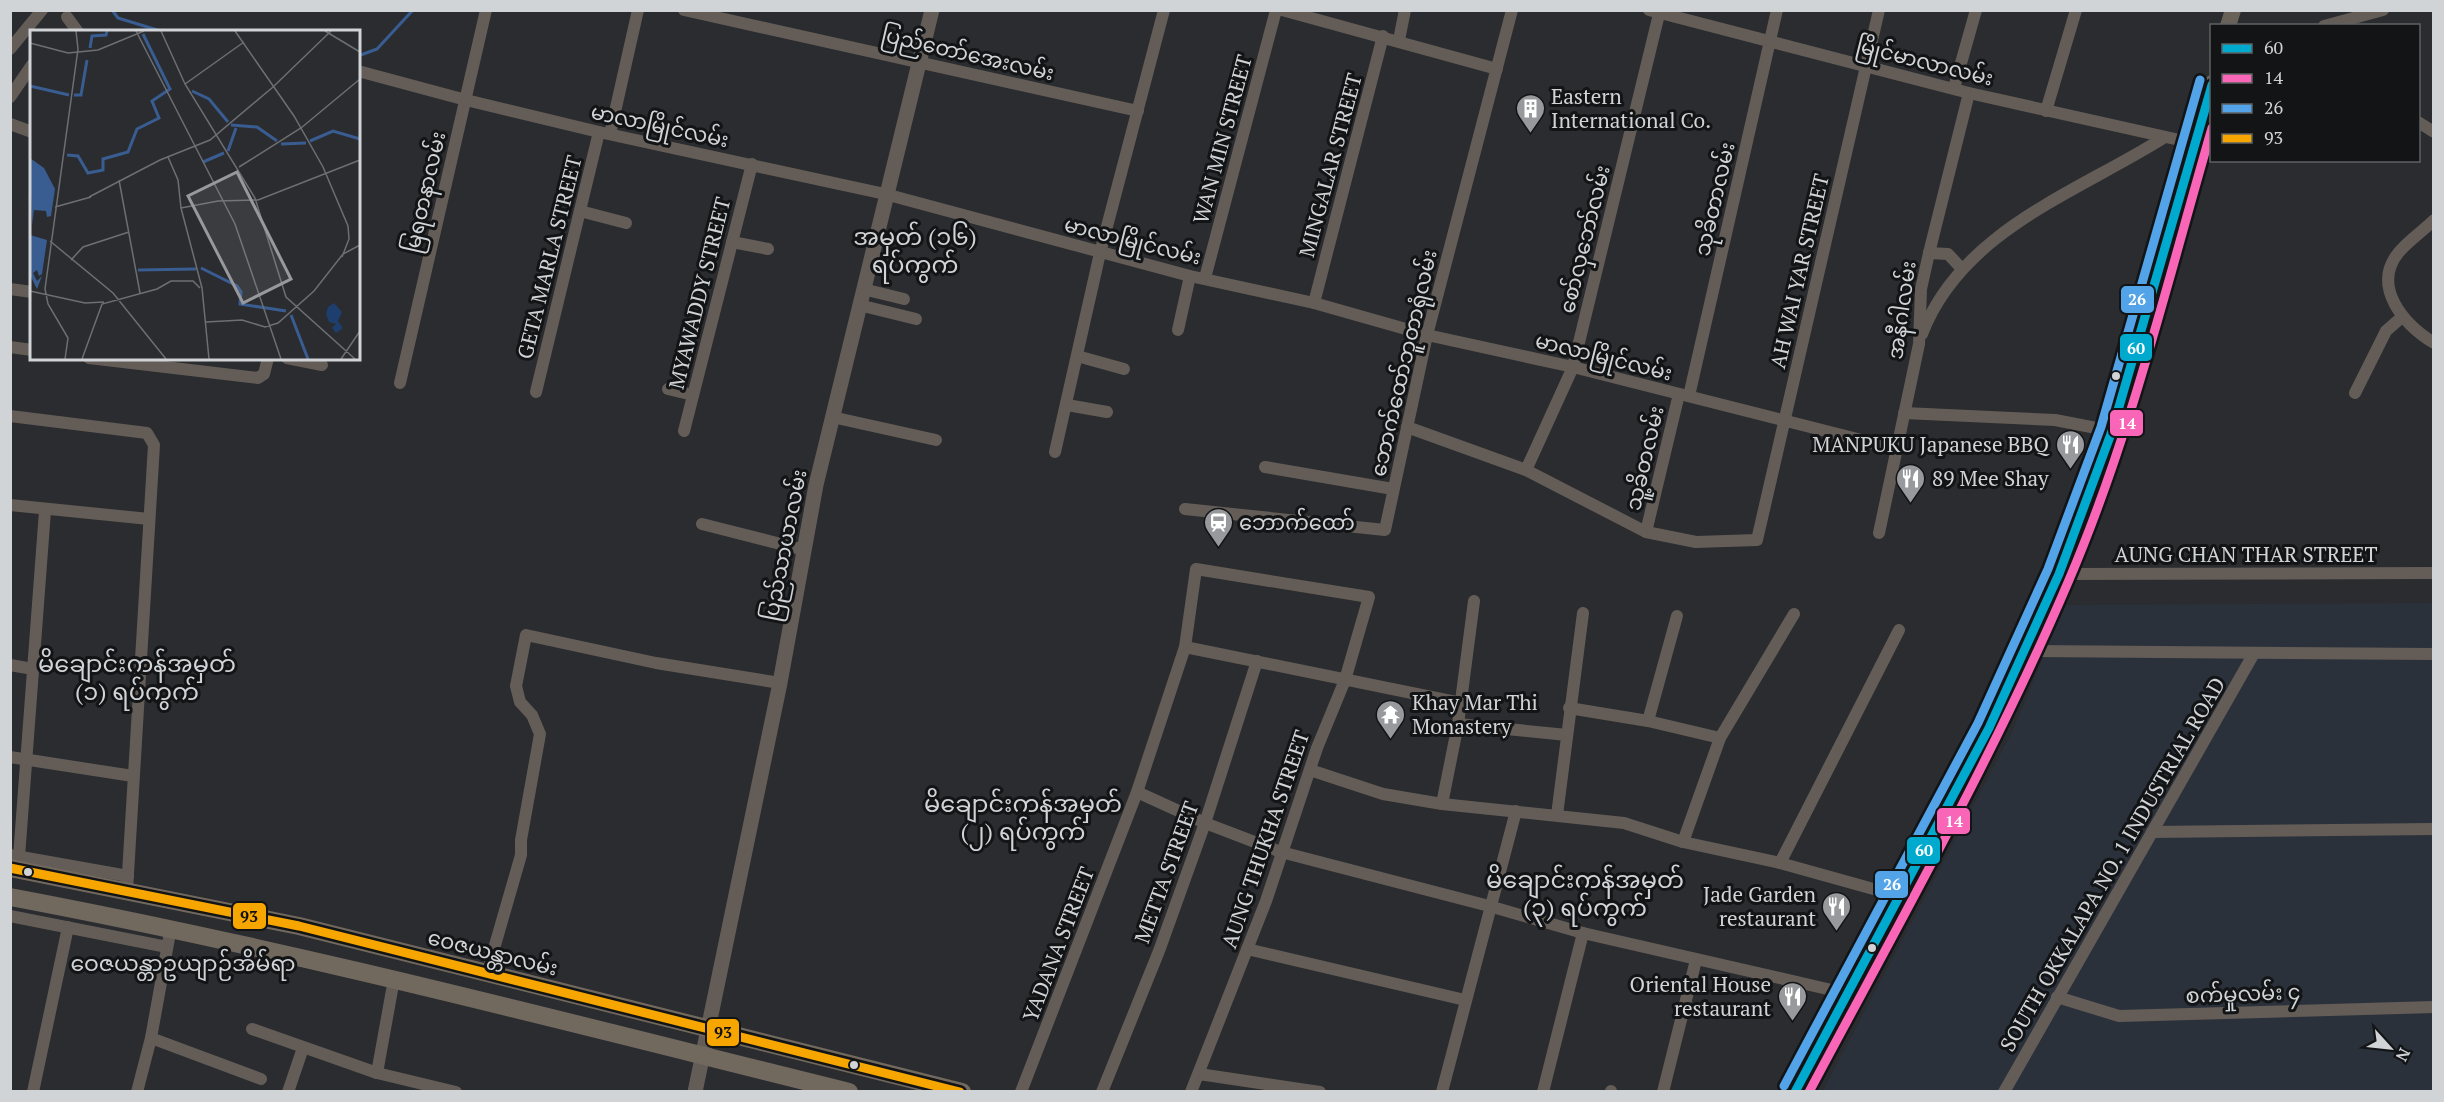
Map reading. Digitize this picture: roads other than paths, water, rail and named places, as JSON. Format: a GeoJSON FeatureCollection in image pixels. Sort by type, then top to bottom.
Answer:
{"type":"FeatureCollection","features":[{"type":"Feature","properties":{"kind":"main road"},"geometry":{"type":"LineString","coordinates":[[1795,1092],[1989,728],[2059,574],[2112,431],[2210,86]]}},
{"type":"Feature","properties":{"kind":"main road","name":"ဝေဇယန္တာလမ်း"},"geometry":{"type":"LineString","coordinates":[[15,862],[128,883],[962,1092]]}},
{"type":"Feature","properties":{"kind":"main road"},"geometry":{"type":"LineString","coordinates":[[10,897],[171,927],[292,955],[849,1092]]}},
{"type":"Feature","properties":{"kind":"main road"},"geometry":{"type":"LineString","coordinates":[[292,955],[299,926]]}},
{"type":"Feature","properties":{"kind":"street"},"geometry":{"type":"LineString","coordinates":[[10,49],[42,10]]}},
{"type":"Feature","properties":{"kind":"street","name":"မြရတနာလမ်း"},"geometry":{"type":"LineString","coordinates":[[400,382],[486,10]]}},
{"type":"Feature","properties":{"kind":"street","name":"GETA MARLA STREET"},"geometry":{"type":"LineString","coordinates":[[536,392],[580,211],[605,133],[639,10]]}},
{"type":"Feature","properties":{"kind":"street","name":"ပြည်တော်အေးလမ်း"},"geometry":{"type":"LineString","coordinates":[[684,10],[1138,111]]}},
{"type":"Feature","properties":{"kind":"street","name":"ပြည်သာယာလမ်း"},"geometry":{"type":"LineString","coordinates":[[695,1092],[710,1029],[832,417],[932,10]]}},
{"type":"Feature","properties":{"kind":"street"},"geometry":{"type":"LineString","coordinates":[[1055,452],[1100,253],[1164,10]]}},
{"type":"Feature","properties":{"kind":"street","name":"WAN MIN STREET"},"geometry":{"type":"LineString","coordinates":[[1205,278],[1276,10]]}},
{"type":"Feature","properties":{"kind":"street"},"geometry":{"type":"LineString","coordinates":[[1282,10],[1399,40],[1497,69]]}},
{"type":"Feature","properties":{"kind":"street"},"geometry":{"type":"LineString","coordinates":[[1399,40],[1405,10]]}},
{"type":"Feature","properties":{"kind":"street","name":"ဘောက်ထော်ဘူတာရုံလမ်း"},"geometry":{"type":"LineString","coordinates":[[1185,509],[1381,530],[1387,527],[1393,489],[1427,335],[1512,10]]}},
{"type":"Feature","properties":{"kind":"street","name":"သုခိတာလမ်း"},"geometry":{"type":"LineString","coordinates":[[1684,395],[1777,10]]}},
{"type":"Feature","properties":{"kind":"street","name":"AH WAI YAR STREET"},"geometry":{"type":"LineString","coordinates":[[1646,532],[1696,542],[1757,540],[1879,10]]}},
{"type":"Feature","properties":{"kind":"street"},"geometry":{"type":"LineString","coordinates":[[1954,88],[1976,10]]}},
{"type":"Feature","properties":{"kind":"street"},"geometry":{"type":"LineString","coordinates":[[2046,111],[2076,10]]}},
{"type":"Feature","properties":{"kind":"street"},"geometry":{"type":"LineString","coordinates":[[2332,24],[2384,10]]}},
{"type":"Feature","properties":{"kind":"street","name":"မြိုင်မာလာလမ်း"},"geometry":{"type":"LineString","coordinates":[[1656,11],[1969,93],[2193,143]]}},
{"type":"Feature","properties":{"kind":"street","name":"စော်လှဘော်လမ်း"},"geometry":{"type":"LineString","coordinates":[[1526,470],[1573,367],[1656,11]]}},
{"type":"Feature","properties":{"kind":"street"},"geometry":{"type":"LineString","coordinates":[[67,16],[77,30]]}},
{"type":"Feature","properties":{"kind":"street","name":"MINGALAR STREET"},"geometry":{"type":"LineString","coordinates":[[1314,303],[1383,36]]}},
{"type":"Feature","properties":{"kind":"street"},"geometry":{"type":"LineString","coordinates":[[10,97],[30,69]]}},
{"type":"Feature","properties":{"kind":"street","name":"မာလာမြိုင်လမ်း"},"geometry":{"type":"LineString","coordinates":[[360,72],[466,100],[605,133],[885,194],[1190,276],[1314,303],[1427,335],[1573,367],[1897,449]]}},
{"type":"Feature","properties":{"kind":"street","name":"အနီဂါလမ်း"},"geometry":{"type":"LineString","coordinates":[[1879,533],[1918,344],[1922,289],[1929,253],[1969,93]]}},
{"type":"Feature","properties":{"kind":"street"},"geometry":{"type":"LineString","coordinates":[[2420,123],[2433,132]]}},
{"type":"Feature","properties":{"kind":"street"},"geometry":{"type":"LineString","coordinates":[[10,124],[30,131]]}},
{"type":"Feature","properties":{"kind":"street"},"geometry":{"type":"LineString","coordinates":[[1918,344],[1932,309],[1962,268],[2004,233],[2043,206],[2165,137]]}},
{"type":"Feature","properties":{"kind":"street","name":"MYAWADDY STREET"},"geometry":{"type":"LineString","coordinates":[[684,431],[752,164]]}},
{"type":"Feature","properties":{"kind":"street"},"geometry":{"type":"LineString","coordinates":[[580,211],[626,223]]}},
{"type":"Feature","properties":{"kind":"street"},"geometry":{"type":"LineString","coordinates":[[2433,220],[2400,252],[2387,273],[2386,283],[2402,317],[2433,343]]}},
{"type":"Feature","properties":{"kind":"street"},"geometry":{"type":"LineString","coordinates":[[732,242],[768,249]]}},
{"type":"Feature","properties":{"kind":"street"},"geometry":{"type":"LineString","coordinates":[[1929,253],[1948,254],[1962,268]]}},
{"type":"Feature","properties":{"kind":"street"},"geometry":{"type":"LineString","coordinates":[[1178,330],[1190,276]]}},
{"type":"Feature","properties":{"kind":"street"},"geometry":{"type":"LineString","coordinates":[[10,289],[30,292]]}},
{"type":"Feature","properties":{"kind":"street"},"geometry":{"type":"LineString","coordinates":[[863,290],[904,299]]}},
{"type":"Feature","properties":{"kind":"street"},"geometry":{"type":"LineString","coordinates":[[859,305],[916,319]]}},
{"type":"Feature","properties":{"kind":"street"},"geometry":{"type":"LineString","coordinates":[[2355,393],[2386,331],[2402,317]]}},
{"type":"Feature","properties":{"kind":"street"},"geometry":{"type":"LineString","coordinates":[[10,347],[30,350]]}},
{"type":"Feature","properties":{"kind":"street"},"geometry":{"type":"LineString","coordinates":[[1077,356],[1124,369]]}},
{"type":"Feature","properties":{"kind":"street"},"geometry":{"type":"LineString","coordinates":[[107,360],[262,377],[267,360]]}},
{"type":"Feature","properties":{"kind":"street"},"geometry":{"type":"LineString","coordinates":[[297,360],[322,365]]}},
{"type":"Feature","properties":{"kind":"street"},"geometry":{"type":"LineString","coordinates":[[668,389],[693,395]]}},
{"type":"Feature","properties":{"kind":"street","name":"သူ့ခိတလမ်း"},"geometry":{"type":"LineString","coordinates":[[1646,532],[1684,395]]}},
{"type":"Feature","properties":{"kind":"street"},"geometry":{"type":"LineString","coordinates":[[1066,405],[1107,412]]}},
{"type":"Feature","properties":{"kind":"street"},"geometry":{"type":"LineString","coordinates":[[1904,413],[2055,420],[2112,431]]}},
{"type":"Feature","properties":{"kind":"street"},"geometry":{"type":"LineString","coordinates":[[10,416],[147,433],[154,445],[128,883]]}},
{"type":"Feature","properties":{"kind":"street"},"geometry":{"type":"LineString","coordinates":[[832,417],[936,440]]}},
{"type":"Feature","properties":{"kind":"street"},"geometry":{"type":"LineString","coordinates":[[1407,427],[1526,470],[1646,532]]}},
{"type":"Feature","properties":{"kind":"street"},"geometry":{"type":"LineString","coordinates":[[1265,467],[1393,489]]}},
{"type":"Feature","properties":{"kind":"street"},"geometry":{"type":"LineString","coordinates":[[10,506],[149,519]]}},
{"type":"Feature","properties":{"kind":"street"},"geometry":{"type":"LineString","coordinates":[[15,862],[26,760],[45,511]]}},
{"type":"Feature","properties":{"kind":"street"},"geometry":{"type":"LineString","coordinates":[[702,524],[804,550]]}},
{"type":"Feature","properties":{"kind":"street","name":"YADANA STREET"},"geometry":{"type":"LineString","coordinates":[[1021,1092],[1137,792],[1185,646],[1196,569],[1369,597]]}},
{"type":"Feature","properties":{"kind":"street","name":"AUNG CHAN THAR STREET"},"geometry":{"type":"LineString","coordinates":[[2059,574],[2433,573]]}},
{"type":"Feature","properties":{"kind":"street","name":"AUNG THUKHA STREET"},"geometry":{"type":"LineString","coordinates":[[1191,1092],[1247,949],[1310,770],[1345,680],[1369,597]]}},
{"type":"Feature","properties":{"kind":"street"},"geometry":{"type":"LineString","coordinates":[[1442,804],[1458,724],[1474,601]]}},
{"type":"Feature","properties":{"kind":"street"},"geometry":{"type":"LineString","coordinates":[[1557,815],[1583,613]]}},
{"type":"Feature","properties":{"kind":"street"},"geometry":{"type":"LineString","coordinates":[[1683,842],[1720,738],[1794,614]]}},
{"type":"Feature","properties":{"kind":"street"},"geometry":{"type":"LineString","coordinates":[[1648,722],[1677,616]]}},
{"type":"Feature","properties":{"kind":"street"},"geometry":{"type":"LineString","coordinates":[[1780,863],[1899,630]]}},
{"type":"Feature","properties":{"kind":"street"},"geometry":{"type":"LineString","coordinates":[[487,974],[521,855],[521,840],[540,734],[532,715],[520,702],[516,686],[526,635],[656,663],[780,683]]}},
{"type":"Feature","properties":{"kind":"street"},"geometry":{"type":"LineString","coordinates":[[1185,646],[1461,703]]}},
{"type":"Feature","properties":{"kind":"street"},"geometry":{"type":"LineString","coordinates":[[2025,651],[2253,655],[2433,654]]}},
{"type":"Feature","properties":{"kind":"street","name":"SOUTH OKKALAPA NO. 1 INDUSTRIAL ROAD"},"geometry":{"type":"LineString","coordinates":[[2004,1092],[2253,655]]}},
{"type":"Feature","properties":{"kind":"street","name":"METTA STREET"},"geometry":{"type":"LineString","coordinates":[[1102,1092],[1159,951],[1257,661]]}},
{"type":"Feature","properties":{"kind":"street"},"geometry":{"type":"LineString","coordinates":[[10,665],[33,669]]}},
{"type":"Feature","properties":{"kind":"street"},"geometry":{"type":"LineString","coordinates":[[1569,708],[1720,738]]}},
{"type":"Feature","properties":{"kind":"street"},"geometry":{"type":"LineString","coordinates":[[1458,724],[1567,735]]}},
{"type":"Feature","properties":{"kind":"street"},"geometry":{"type":"LineString","coordinates":[[10,757],[133,776]]}},
{"type":"Feature","properties":{"kind":"street"},"geometry":{"type":"LineString","coordinates":[[1310,770],[1383,794],[1442,804],[1624,823],[1683,842],[1780,863],[1877,890],[1898,902]]}},
{"type":"Feature","properties":{"kind":"street"},"geometry":{"type":"LineString","coordinates":[[1137,792],[1204,823],[1281,852],[1490,906],[1583,933],[1849,994]]}},
{"type":"Feature","properties":{"kind":"street"},"geometry":{"type":"LineString","coordinates":[[1442,1092],[1516,811]]}},
{"type":"Feature","properties":{"kind":"street"},"geometry":{"type":"LineString","coordinates":[[2152,832],[2433,830]]}},
{"type":"Feature","properties":{"kind":"street"},"geometry":{"type":"LineString","coordinates":[[10,916],[167,947]]}},
{"type":"Feature","properties":{"kind":"street"},"geometry":{"type":"LineString","coordinates":[[33,1092],[68,927]]}},
{"type":"Feature","properties":{"kind":"street"},"geometry":{"type":"LineString","coordinates":[[137,1092],[151,1038],[171,927]]}},
{"type":"Feature","properties":{"kind":"street"},"geometry":{"type":"LineString","coordinates":[[1543,1092],[1583,933]]}},
{"type":"Feature","properties":{"kind":"street"},"geometry":{"type":"LineString","coordinates":[[1247,949],[1465,1000]]}},
{"type":"Feature","properties":{"kind":"street"},"geometry":{"type":"LineString","coordinates":[[1663,1092],[1696,960]]}},
{"type":"Feature","properties":{"kind":"street"},"geometry":{"type":"LineString","coordinates":[[377,1073],[394,979]]}},
{"type":"Feature","properties":{"kind":"street","name":"စက်မှုလမ်း ၄"},"geometry":{"type":"LineString","coordinates":[[2057,997],[2119,1016],[2433,1007]]}},
{"type":"Feature","properties":{"kind":"street"},"geometry":{"type":"LineString","coordinates":[[252,1029],[416,1087],[456,1092]]}},
{"type":"Feature","properties":{"kind":"street"},"geometry":{"type":"LineString","coordinates":[[151,1038],[261,1079]]}},
{"type":"Feature","properties":{"kind":"street"},"geometry":{"type":"LineString","coordinates":[[288,1092],[303,1048]]}},
{"type":"Feature","properties":{"kind":"street"},"geometry":{"type":"LineString","coordinates":[[1199,1074],[1320,1092]]}},
{"type":"Feature","properties":{"kind":"waterway"},"geometry":{"type":"LineString","coordinates":[[112,10],[118,18],[157,30]]}},
{"type":"Feature","properties":{"kind":"waterway"},"geometry":{"type":"LineString","coordinates":[[360,55],[377,49],[413,10]]}},
{"type":"Feature","properties":{"kind":"place","name":"Eastern International Co."},"geometry":{"type":"Point","coordinates":[1530,134]}},
{"type":"Feature","properties":{"kind":"place","name":"MANPUKU Japanese BBQ"},"geometry":{"type":"Point","coordinates":[2070,470]}},
{"type":"Feature","properties":{"kind":"place","name":"89 Mee Shay"},"geometry":{"type":"Point","coordinates":[1911,504]}},
{"type":"Feature","properties":{"kind":"place","name":"ဘောက်ထော်"},"geometry":{"type":"Point","coordinates":[1218,548]}},
{"type":"Feature","properties":{"kind":"place","name":"Khay Mar Thi Monastery"},"geometry":{"type":"Point","coordinates":[1391,740]}},
{"type":"Feature","properties":{"kind":"place","name":"Jade Garden restaurant"},"geometry":{"type":"Point","coordinates":[1837,932]}},
{"type":"Feature","properties":{"kind":"place","name":"Oriental House restaurant"},"geometry":{"type":"Point","coordinates":[1792,1022]}},
{"type":"Feature","properties":{"kind":"district","name":"အမှတ် (၁၆) ရပ်ကွက်"},"geometry":{"type":"Point","coordinates":[915,250]}},
{"type":"Feature","properties":{"kind":"district","name":"မိချောင်းကန်အမှတ် (၁) ရပ်ကွက်"},"geometry":{"type":"Point","coordinates":[137,677]}},
{"type":"Feature","properties":{"kind":"district","name":"မိချောင်းကန်အမှတ် (၂) ရပ်ကွက်"},"geometry":{"type":"Point","coordinates":[1023,817]}},
{"type":"Feature","properties":{"kind":"district","name":"မိချောင်းကန်အမှတ် (၃) ရပ်ကွက်"},"geometry":{"type":"Point","coordinates":[1585,893]}},
{"type":"Feature","properties":{"kind":"district","name":"ဝေဇယန္တာဥယျာဉ်အိမ်ရာ"},"geometry":{"type":"Point","coordinates":[183,962]}}]}
